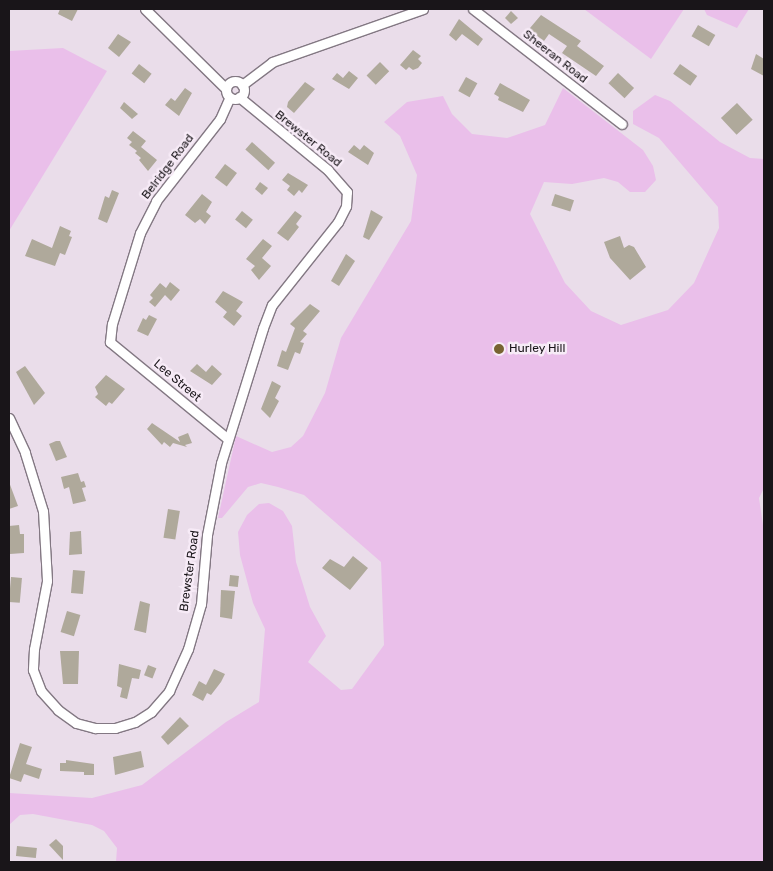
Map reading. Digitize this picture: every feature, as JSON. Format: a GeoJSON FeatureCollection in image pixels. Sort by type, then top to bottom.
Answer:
{"type":"FeatureCollection","features":[{"type":"Feature","properties":{"kind":"street","name":"Brewster Road"},"geometry":{"type":"LineString","coordinates":[[9,418],[25,452],[40,503],[46,544],[47,581],[34,650],[33,670],[41,691],[58,710],[76,723],[95,728],[115,728],[151,712],[169,691],[184,658],[200,604],[207,534],[228,439],[272,306],[338,222],[346,199],[346,192],[328,170],[232,94],[145,9]]}},
{"type":"Feature","properties":{"kind":"street"},"geometry":{"type":"LineString","coordinates":[[232,94],[234,81],[242,85],[272,62],[423,9]]}},
{"type":"Feature","properties":{"kind":"street","name":"Sheeran Road"},"geometry":{"type":"LineString","coordinates":[[473,9],[622,124]]}},
{"type":"Feature","properties":{"kind":"street","name":"Belridge Road"},"geometry":{"type":"LineString","coordinates":[[110,342],[112,324],[140,233],[156,201],[220,119],[232,94],[242,85]]}},
{"type":"Feature","properties":{"kind":"street","name":"Lee Street"},"geometry":{"type":"LineString","coordinates":[[110,342],[228,439]]}},
{"type":"Feature","properties":{"kind":"shaded area"},"geometry":{"type":"Polygon","coordinates":[[[584,9],[684,9],[651,59],[584,9]]]}},
{"type":"Feature","properties":{"kind":"shaded area"},"geometry":{"type":"Polygon","coordinates":[[[704,9],[749,9],[737,28],[707,15],[704,9]]]}},
{"type":"Feature","properties":{"kind":"shaded area"},"geometry":{"type":"Polygon","coordinates":[[[63,48],[107,71],[9,231],[9,51],[63,48]]]}},
{"type":"Feature","properties":{"kind":"shaded area"},"geometry":{"type":"Polygon","coordinates":[[[563,88],[643,150],[653,166],[656,180],[645,192],[630,192],[618,182],[604,178],[572,184],[544,182],[530,214],[565,283],[591,311],[621,325],[668,310],[694,283],[719,228],[718,207],[659,138],[633,124],[633,111],[655,95],[670,101],[720,142],[750,158],[764,159],[764,488],[759,498],[764,532],[764,862],[116,862],[117,848],[104,831],[92,825],[33,814],[20,815],[9,825],[9,793],[92,798],[142,785],[226,722],[259,702],[265,629],[253,603],[240,555],[238,532],[247,515],[259,504],[269,503],[283,511],[292,526],[296,562],[310,607],[326,636],[308,662],[341,690],[352,689],[384,645],[381,562],[304,495],[278,487],[261,483],[248,487],[222,518],[218,518],[236,436],[272,452],[291,447],[303,436],[325,393],[341,338],[411,221],[417,175],[400,136],[384,122],[407,102],[443,96],[452,114],[472,134],[507,138],[545,125],[563,88]]]}},
{"type":"Feature","properties":{"kind":"building"},"geometry":{"type":"Polygon","coordinates":[[[60,9],[78,9],[72,21],[58,14],[60,9]]]}},
{"type":"Feature","properties":{"kind":"building"},"geometry":{"type":"Polygon","coordinates":[[[511,11],[518,18],[511,24],[505,18],[511,11]]]}},
{"type":"Feature","properties":{"kind":"building"},"geometry":{"type":"Polygon","coordinates":[[[541,15],[581,41],[577,46],[604,66],[596,76],[562,53],[567,46],[549,34],[544,41],[536,35],[530,28],[541,15]]]}},
{"type":"Feature","properties":{"kind":"building"},"geometry":{"type":"Polygon","coordinates":[[[459,19],[483,39],[478,46],[462,34],[456,41],[449,35],[459,19]]]}},
{"type":"Feature","properties":{"kind":"building"},"geometry":{"type":"Polygon","coordinates":[[[698,25],[715,35],[709,46],[692,36],[698,25]]]}},
{"type":"Feature","properties":{"kind":"building"},"geometry":{"type":"Polygon","coordinates":[[[118,34],[131,42],[119,57],[108,48],[118,34]]]}},
{"type":"Feature","properties":{"kind":"building"},"geometry":{"type":"Polygon","coordinates":[[[413,50],[421,56],[418,59],[422,63],[418,68],[413,70],[409,67],[406,70],[400,65],[413,50]]]}},
{"type":"Feature","properties":{"kind":"building"},"geometry":{"type":"Polygon","coordinates":[[[756,54],[764,59],[764,76],[751,69],[756,54]]]}},
{"type":"Feature","properties":{"kind":"building"},"geometry":{"type":"Polygon","coordinates":[[[380,62],[389,71],[376,85],[367,75],[380,62]]]}},
{"type":"Feature","properties":{"kind":"building"},"geometry":{"type":"Polygon","coordinates":[[[139,64],[152,74],[144,83],[132,73],[139,64]]]}},
{"type":"Feature","properties":{"kind":"building"},"geometry":{"type":"Polygon","coordinates":[[[680,64],[697,76],[690,86],[673,74],[680,64]]]}},
{"type":"Feature","properties":{"kind":"building"},"geometry":{"type":"Polygon","coordinates":[[[349,71],[358,78],[349,89],[332,79],[337,73],[343,78],[349,71]]]}},
{"type":"Feature","properties":{"kind":"building"},"geometry":{"type":"Polygon","coordinates":[[[618,73],[634,88],[625,98],[608,83],[618,73]]]}},
{"type":"Feature","properties":{"kind":"building"},"geometry":{"type":"Polygon","coordinates":[[[466,77],[477,83],[470,97],[458,91],[466,77]]]}},
{"type":"Feature","properties":{"kind":"building"},"geometry":{"type":"Polygon","coordinates":[[[305,82],[315,89],[294,113],[287,107],[288,102],[305,82]]]}},
{"type":"Feature","properties":{"kind":"building"},"geometry":{"type":"Polygon","coordinates":[[[500,83],[530,100],[523,112],[498,100],[499,97],[494,94],[500,83]]]}},
{"type":"Feature","properties":{"kind":"building"},"geometry":{"type":"Polygon","coordinates":[[[185,88],[192,93],[179,116],[165,105],[171,98],[175,101],[185,88]]]}},
{"type":"Feature","properties":{"kind":"building"},"geometry":{"type":"Polygon","coordinates":[[[124,102],[138,114],[132,119],[120,108],[124,102]]]}},
{"type":"Feature","properties":{"kind":"building"},"geometry":{"type":"Polygon","coordinates":[[[737,103],[753,120],[737,135],[721,118],[737,103]]]}},
{"type":"Feature","properties":{"kind":"building"},"geometry":{"type":"Polygon","coordinates":[[[133,131],[146,141],[141,147],[157,160],[148,171],[139,160],[141,158],[135,153],[137,151],[129,145],[132,142],[127,138],[133,131]]]}},
{"type":"Feature","properties":{"kind":"building"},"geometry":{"type":"Polygon","coordinates":[[[252,142],[275,163],[268,170],[245,149],[252,142]]]}},
{"type":"Feature","properties":{"kind":"building"},"geometry":{"type":"Polygon","coordinates":[[[354,145],[360,150],[364,145],[374,153],[368,165],[348,152],[354,145]]]}},
{"type":"Feature","properties":{"kind":"building"},"geometry":{"type":"Polygon","coordinates":[[[225,164],[237,173],[227,187],[215,178],[225,164]]]}},
{"type":"Feature","properties":{"kind":"building"},"geometry":{"type":"Polygon","coordinates":[[[288,173],[308,185],[302,193],[299,190],[294,196],[287,190],[290,186],[282,180],[288,173]]]}},
{"type":"Feature","properties":{"kind":"building"},"geometry":{"type":"Polygon","coordinates":[[[260,182],[268,188],[262,195],[255,189],[260,182]]]}},
{"type":"Feature","properties":{"kind":"building"},"geometry":{"type":"Polygon","coordinates":[[[112,190],[119,193],[107,223],[98,219],[105,196],[109,198],[112,190]]]}},
{"type":"Feature","properties":{"kind":"building"},"geometry":{"type":"Polygon","coordinates":[[[202,194],[212,202],[206,212],[211,216],[205,224],[200,219],[195,223],[185,215],[202,194]]]}},
{"type":"Feature","properties":{"kind":"building"},"geometry":{"type":"Polygon","coordinates":[[[555,194],[574,200],[570,212],[551,205],[555,194]]]}},
{"type":"Feature","properties":{"kind":"building"},"geometry":{"type":"Polygon","coordinates":[[[371,210],[383,217],[369,240],[363,237],[371,210]]]}},
{"type":"Feature","properties":{"kind":"building"},"geometry":{"type":"Polygon","coordinates":[[[242,211],[253,220],[246,228],[235,220],[242,211]]]}},
{"type":"Feature","properties":{"kind":"building"},"geometry":{"type":"Polygon","coordinates":[[[295,211],[302,216],[296,224],[299,227],[288,241],[277,233],[295,211]]]}},
{"type":"Feature","properties":{"kind":"building"},"geometry":{"type":"Polygon","coordinates":[[[60,226],[71,231],[69,236],[72,237],[65,255],[60,253],[55,266],[25,256],[32,239],[52,248],[60,226]]]}},
{"type":"Feature","properties":{"kind":"building"},"geometry":{"type":"Polygon","coordinates":[[[620,236],[624,248],[629,245],[634,247],[646,267],[630,280],[610,258],[604,242],[620,236]]]}},
{"type":"Feature","properties":{"kind":"building"},"geometry":{"type":"Polygon","coordinates":[[[263,239],[272,246],[262,258],[271,266],[259,280],[251,270],[255,266],[246,259],[263,239]]]}},
{"type":"Feature","properties":{"kind":"building"},"geometry":{"type":"Polygon","coordinates":[[[346,254],[355,261],[339,286],[331,281],[346,254]]]}},
{"type":"Feature","properties":{"kind":"building"},"geometry":{"type":"Polygon","coordinates":[[[170,282],[180,290],[171,301],[165,295],[155,307],[149,302],[153,298],[150,295],[160,283],[166,288],[170,282]]]}},
{"type":"Feature","properties":{"kind":"building"},"geometry":{"type":"Polygon","coordinates":[[[223,291],[243,302],[236,311],[242,316],[234,326],[223,317],[227,312],[215,302],[223,291]]]}},
{"type":"Feature","properties":{"kind":"building"},"geometry":{"type":"Polygon","coordinates":[[[310,304],[320,311],[303,331],[307,334],[300,342],[304,343],[300,354],[295,352],[288,370],[277,366],[282,350],[286,352],[295,328],[290,324],[310,304]]]}},
{"type":"Feature","properties":{"kind":"building"},"geometry":{"type":"Polygon","coordinates":[[[149,315],[157,319],[148,336],[137,331],[143,318],[146,320],[149,315]]]}},
{"type":"Feature","properties":{"kind":"building"},"geometry":{"type":"Polygon","coordinates":[[[197,364],[206,372],[212,365],[222,374],[212,385],[190,371],[197,364]]]}},
{"type":"Feature","properties":{"kind":"building"},"geometry":{"type":"Polygon","coordinates":[[[25,366],[45,393],[34,405],[16,372],[25,366]]]}},
{"type":"Feature","properties":{"kind":"building"},"geometry":{"type":"Polygon","coordinates":[[[106,375],[125,389],[112,404],[109,402],[106,406],[95,397],[98,394],[95,387],[106,375]]]}},
{"type":"Feature","properties":{"kind":"building"},"geometry":{"type":"Polygon","coordinates":[[[272,381],[281,386],[275,398],[279,401],[270,418],[261,409],[272,381]]]}},
{"type":"Feature","properties":{"kind":"building"},"geometry":{"type":"Polygon","coordinates":[[[152,423],[180,442],[178,437],[188,433],[192,443],[185,445],[187,447],[173,443],[170,447],[164,442],[162,445],[147,429],[152,423]]]}},
{"type":"Feature","properties":{"kind":"building"},"geometry":{"type":"Polygon","coordinates":[[[60,441],[67,457],[56,461],[49,444],[60,441]]]}},
{"type":"Feature","properties":{"kind":"building"},"geometry":{"type":"Polygon","coordinates":[[[78,473],[81,482],[84,481],[86,487],[82,488],[86,501],[73,504],[69,487],[64,489],[61,477],[78,473]]]}},
{"type":"Feature","properties":{"kind":"building"},"geometry":{"type":"Polygon","coordinates":[[[9,482],[18,506],[9,509],[9,482]]]}},
{"type":"Feature","properties":{"kind":"building"},"geometry":{"type":"Polygon","coordinates":[[[168,509],[180,511],[175,540],[163,538],[168,509]]]}},
{"type":"Feature","properties":{"kind":"building"},"geometry":{"type":"Polygon","coordinates":[[[19,525],[20,534],[24,534],[24,553],[10,554],[9,526],[19,525]]]}},
{"type":"Feature","properties":{"kind":"building"},"geometry":{"type":"Polygon","coordinates":[[[81,531],[82,554],[69,555],[70,532],[81,531]]]}},
{"type":"Feature","properties":{"kind":"building"},"geometry":{"type":"Polygon","coordinates":[[[353,556],[368,568],[350,590],[322,568],[330,559],[344,567],[353,556]]]}},
{"type":"Feature","properties":{"kind":"building"},"geometry":{"type":"Polygon","coordinates":[[[73,570],[85,571],[83,594],[71,593],[73,570]]]}},
{"type":"Feature","properties":{"kind":"building"},"geometry":{"type":"Polygon","coordinates":[[[230,575],[239,576],[238,587],[229,586],[230,575]]]}},
{"type":"Feature","properties":{"kind":"building"},"geometry":{"type":"Polygon","coordinates":[[[11,577],[22,578],[20,603],[9,602],[11,577]]]}},
{"type":"Feature","properties":{"kind":"building"},"geometry":{"type":"Polygon","coordinates":[[[221,590],[235,591],[232,619],[220,617],[221,590]]]}},
{"type":"Feature","properties":{"kind":"building"},"geometry":{"type":"Polygon","coordinates":[[[140,601],[150,604],[146,633],[134,630],[140,601]]]}},
{"type":"Feature","properties":{"kind":"building"},"geometry":{"type":"Polygon","coordinates":[[[67,611],[80,615],[74,636],[61,632],[67,611]]]}},
{"type":"Feature","properties":{"kind":"building"},"geometry":{"type":"Polygon","coordinates":[[[60,651],[79,651],[78,684],[63,684],[60,651]]]}},
{"type":"Feature","properties":{"kind":"building"},"geometry":{"type":"Polygon","coordinates":[[[119,664],[141,670],[139,679],[132,678],[127,699],[120,697],[122,688],[117,686],[119,664]]]}},
{"type":"Feature","properties":{"kind":"building"},"geometry":{"type":"Polygon","coordinates":[[[148,665],[156,668],[152,678],[144,675],[148,665]]]}},
{"type":"Feature","properties":{"kind":"building"},"geometry":{"type":"Polygon","coordinates":[[[214,669],[225,674],[211,695],[207,693],[203,701],[192,695],[199,681],[206,685],[214,669]]]}},
{"type":"Feature","properties":{"kind":"building"},"geometry":{"type":"Polygon","coordinates":[[[180,717],[189,726],[168,745],[161,737],[180,717]]]}},
{"type":"Feature","properties":{"kind":"building"},"geometry":{"type":"Polygon","coordinates":[[[20,743],[32,747],[26,764],[42,769],[39,779],[24,774],[21,782],[9,778],[20,743]]]}},
{"type":"Feature","properties":{"kind":"building"},"geometry":{"type":"Polygon","coordinates":[[[141,751],[144,767],[115,775],[113,757],[141,751]]]}},
{"type":"Feature","properties":{"kind":"building"},"geometry":{"type":"Polygon","coordinates":[[[66,760],[94,764],[94,775],[84,775],[84,772],[60,771],[60,763],[66,763],[66,760]]]}},
{"type":"Feature","properties":{"kind":"building"},"geometry":{"type":"Polygon","coordinates":[[[56,839],[63,846],[63,860],[49,845],[56,839]]]}},
{"type":"Feature","properties":{"kind":"building"},"geometry":{"type":"Polygon","coordinates":[[[17,846],[37,848],[36,858],[16,856],[17,846]]]}},
{"type":"Feature","properties":{"kind":"place","name":"Hurley Hill"},"geometry":{"type":"Point","coordinates":[499,349]}}]}
